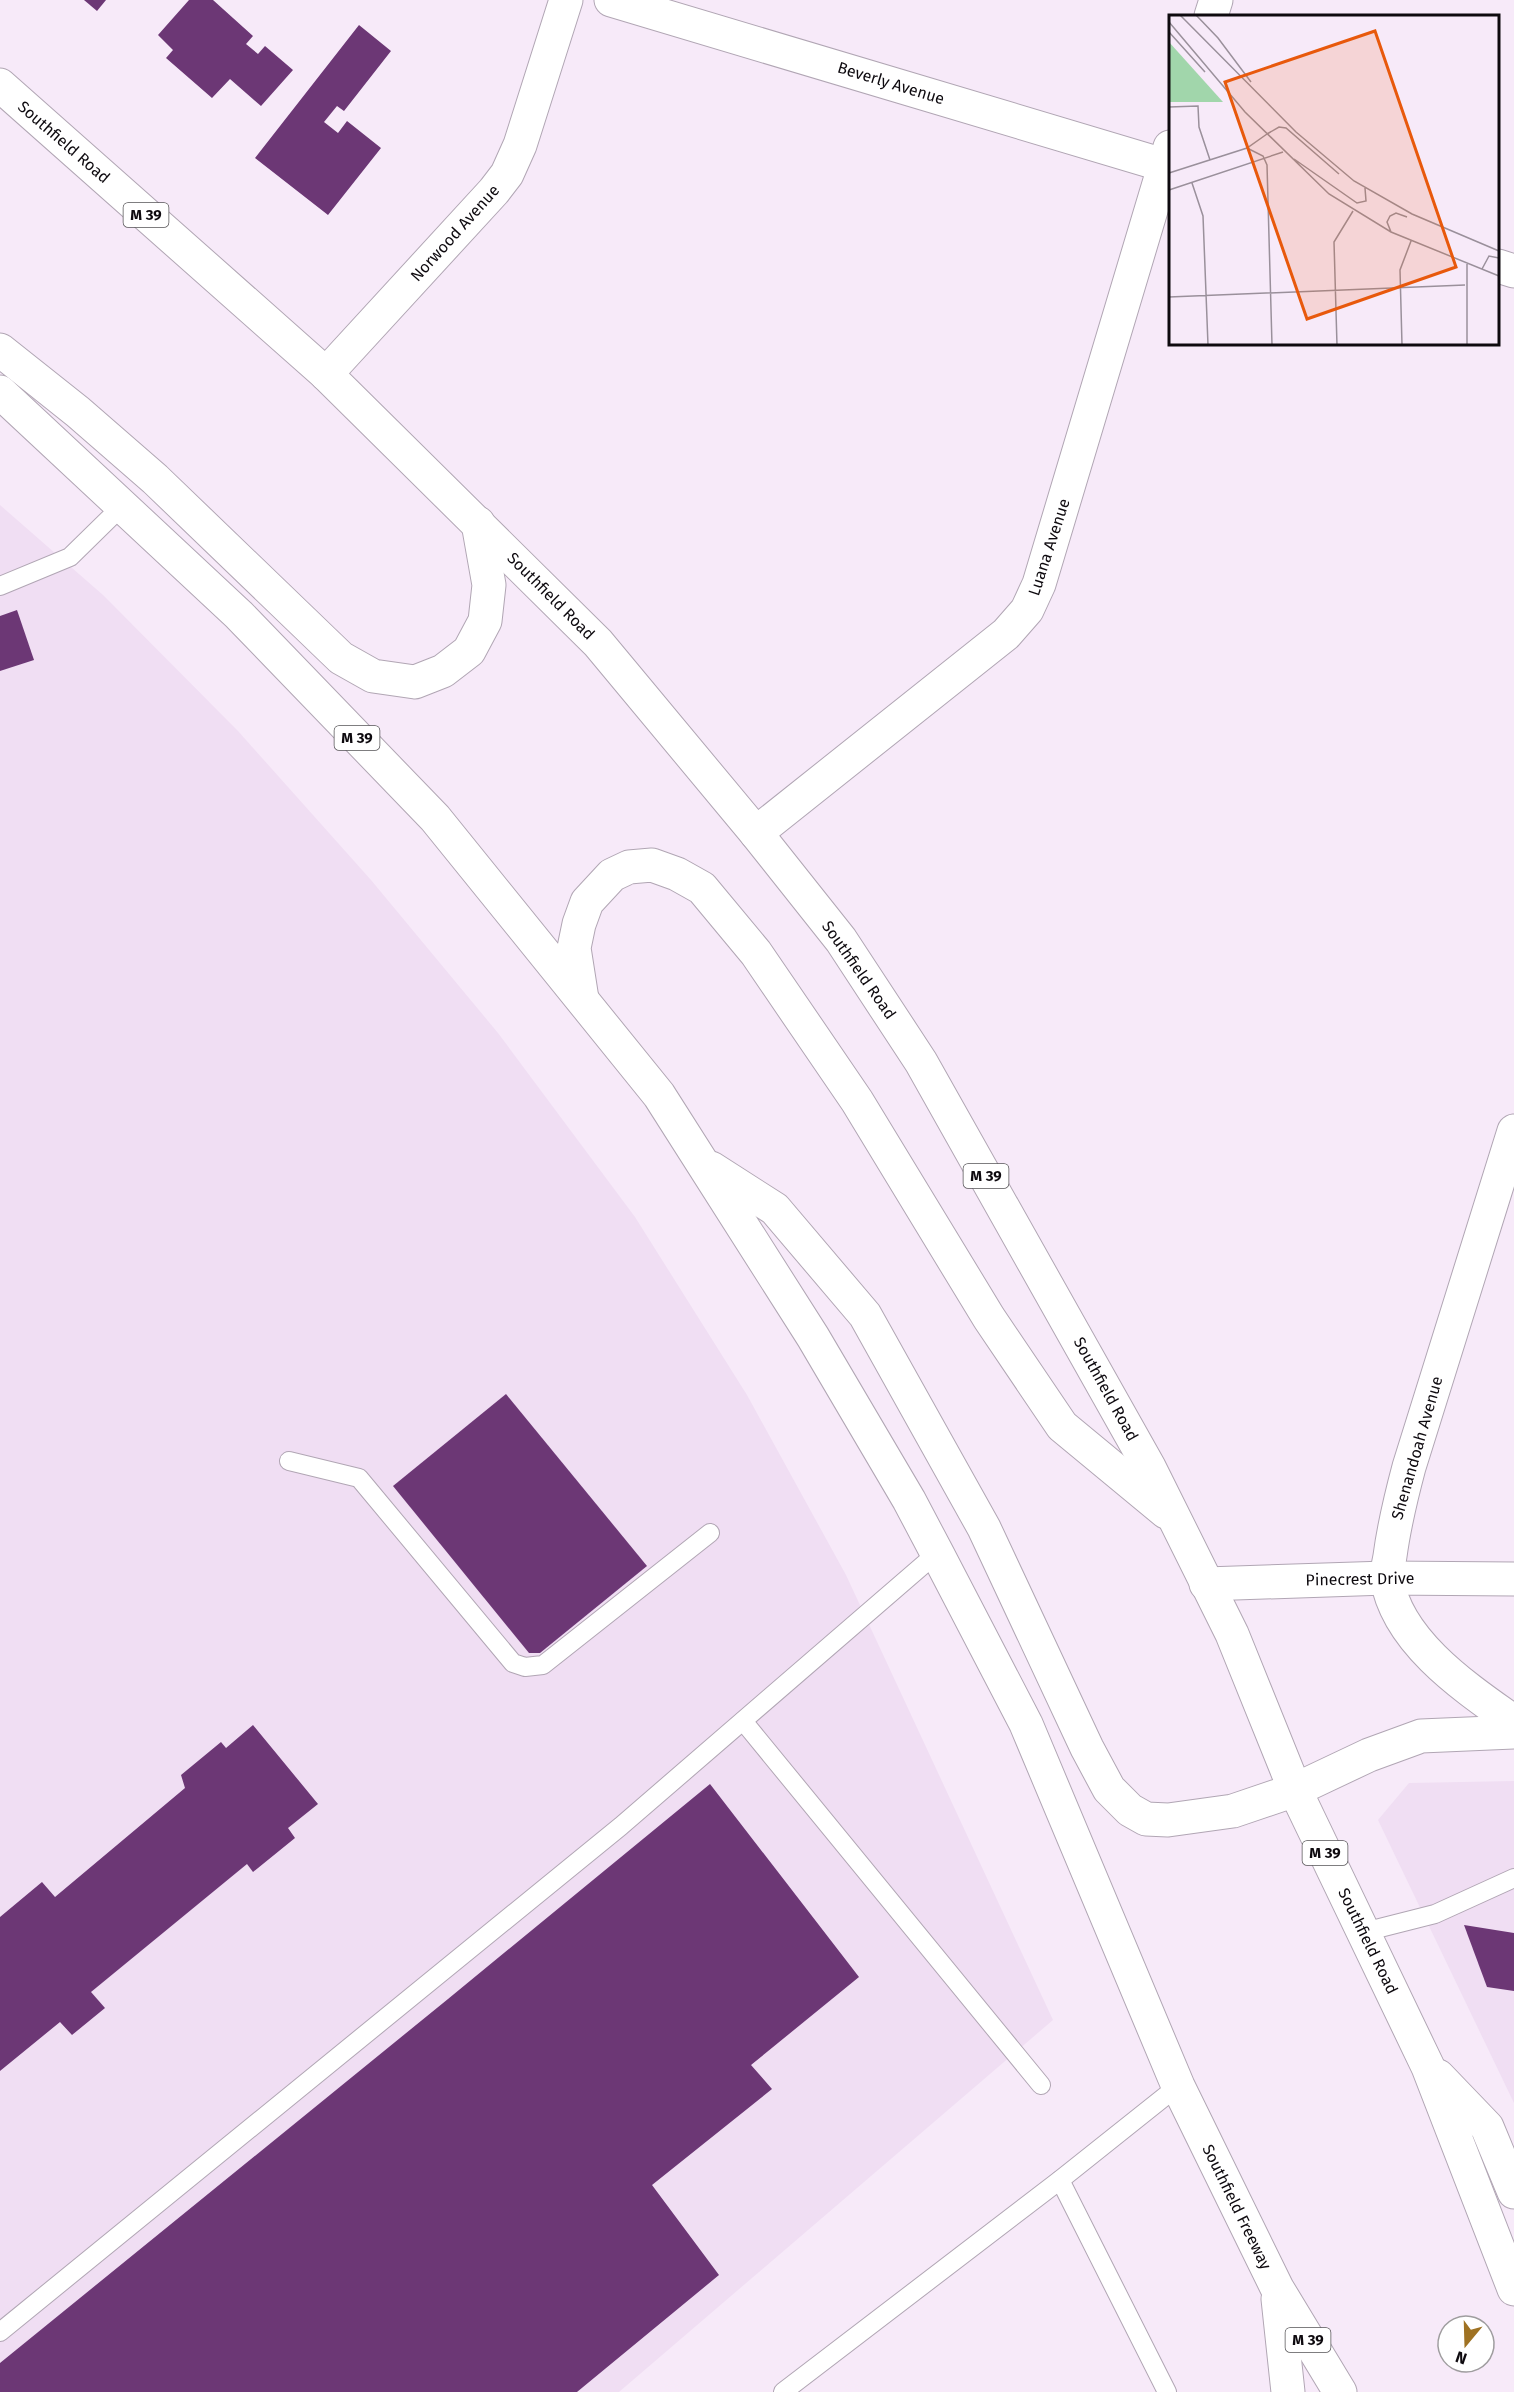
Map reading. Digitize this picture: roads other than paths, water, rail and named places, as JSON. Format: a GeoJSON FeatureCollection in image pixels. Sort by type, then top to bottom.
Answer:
{"type":"FeatureCollection","features":[{"type":"Feature","properties":{"kind":"main road","name":"Norwood Avenue"},"geometry":{"type":"LineString","coordinates":[[326,374],[507,174],[520,146],[566,0]]}},
{"type":"Feature","properties":{"kind":"main road","name":"Beverly Avenue"},"geometry":{"type":"LineString","coordinates":[[611,0],[1169,160]]}},
{"type":"Feature","properties":{"kind":"main road"},"geometry":{"type":"LineString","coordinates":[[1211,15],[1216,0]]}},
{"type":"Feature","properties":{"kind":"main road","name":"Southfield Road"},"geometry":{"type":"LineString","coordinates":[[0,86],[326,374],[598,643],[756,833],[841,940],[921,1062],[1143,1456],[1232,1634],[1295,1790],[1428,2067]]}},
{"type":"Feature","properties":{"kind":"main road","name":"Luana Avenue"},"geometry":{"type":"LineString","coordinates":[[756,833],[1006,634],[1028,610],[1039,584],[1169,160]]}},
{"type":"Feature","properties":{"kind":"main road"},"geometry":{"type":"LineString","coordinates":[[1499,267],[1514,271]]}},
{"type":"Feature","properties":{"kind":"main road"},"geometry":{"type":"LineString","coordinates":[[0,350],[78,412],[156,480],[332,650],[373,676],[415,682],[443,671],[469,651],[485,621],[489,585],[478,523]]}},
{"type":"Feature","properties":{"kind":"main road","name":"M 39"},"geometry":{"type":"LineString","coordinates":[[0,392],[239,615],[435,819],[659,1095],[813,1337],[909,1500],[937,1553]]}},
{"type":"Feature","properties":{"kind":"main road"},"geometry":{"type":"LineString","coordinates":[[582,1000],[574,948],[587,902],[598,888],[612,875],[629,867],[652,865],[677,874],[702,888],[756,954],[857,1101],[989,1318],[1062,1426],[1174,1519]]}},
{"type":"Feature","properties":{"kind":"main road","name":"Shenandoah Avenue"},"geometry":{"type":"LineString","coordinates":[[1514,1131],[1409,1467],[1395,1519],[1386,1578],[1398,1611],[1435,1660],[1464,1687],[1514,1722]]}},
{"type":"Feature","properties":{"kind":"main road"},"geometry":{"type":"LineString","coordinates":[[702,1162],[775,1209],[865,1315],[984,1528],[1108,1789],[1130,1810],[1146,1820],[1168,1820],[1233,1811],[1295,1790],[1369,1755],[1420,1736],[1514,1732]]}},
{"type":"Feature","properties":{"kind":"main road","name":"Southfield Freeway"},"geometry":{"type":"LineString","coordinates":[[937,1553],[1026,1724],[1178,2086],[1277,2288],[1340,2392]]}},
{"type":"Feature","properties":{"kind":"main road","name":"Pinecrest Drive"},"geometry":{"type":"LineString","coordinates":[[1206,1584],[1386,1578],[1514,1580]]}},
{"type":"Feature","properties":{"kind":"main road"},"geometry":{"type":"LineString","coordinates":[[1428,2067],[1487,2127],[1514,2193]]}},
{"type":"Feature","properties":{"kind":"main road","name":"M 39"},"geometry":{"type":"LineString","coordinates":[[1428,2067],[1514,2289]]}},
{"type":"Feature","properties":{"kind":"main road"},"geometry":{"type":"LineString","coordinates":[[1277,2288],[1288,2392]]}},
{"type":"Feature","properties":{"kind":"lane"},"geometry":{"type":"LineString","coordinates":[[0,586],[70,557],[122,506]]}},
{"type":"Feature","properties":{"kind":"lane"},"geometry":{"type":"LineString","coordinates":[[289,1461],[359,1478],[513,1663],[525,1667],[543,1665],[710,1533]]}},
{"type":"Feature","properties":{"kind":"lane"},"geometry":{"type":"LineString","coordinates":[[0,2332],[621,1827],[937,1553]]}},
{"type":"Feature","properties":{"kind":"lane"},"geometry":{"type":"LineString","coordinates":[[743,1721],[1041,2085]]}},
{"type":"Feature","properties":{"kind":"lane"},"geometry":{"type":"LineString","coordinates":[[1364,1932],[1435,1914],[1514,1878]]}},
{"type":"Feature","properties":{"kind":"lane"},"geometry":{"type":"LineString","coordinates":[[783,2392],[1060,2180],[1178,2086]]}},
{"type":"Feature","properties":{"kind":"lane"},"geometry":{"type":"LineString","coordinates":[[1060,2180],[1167,2392]]}}]}
